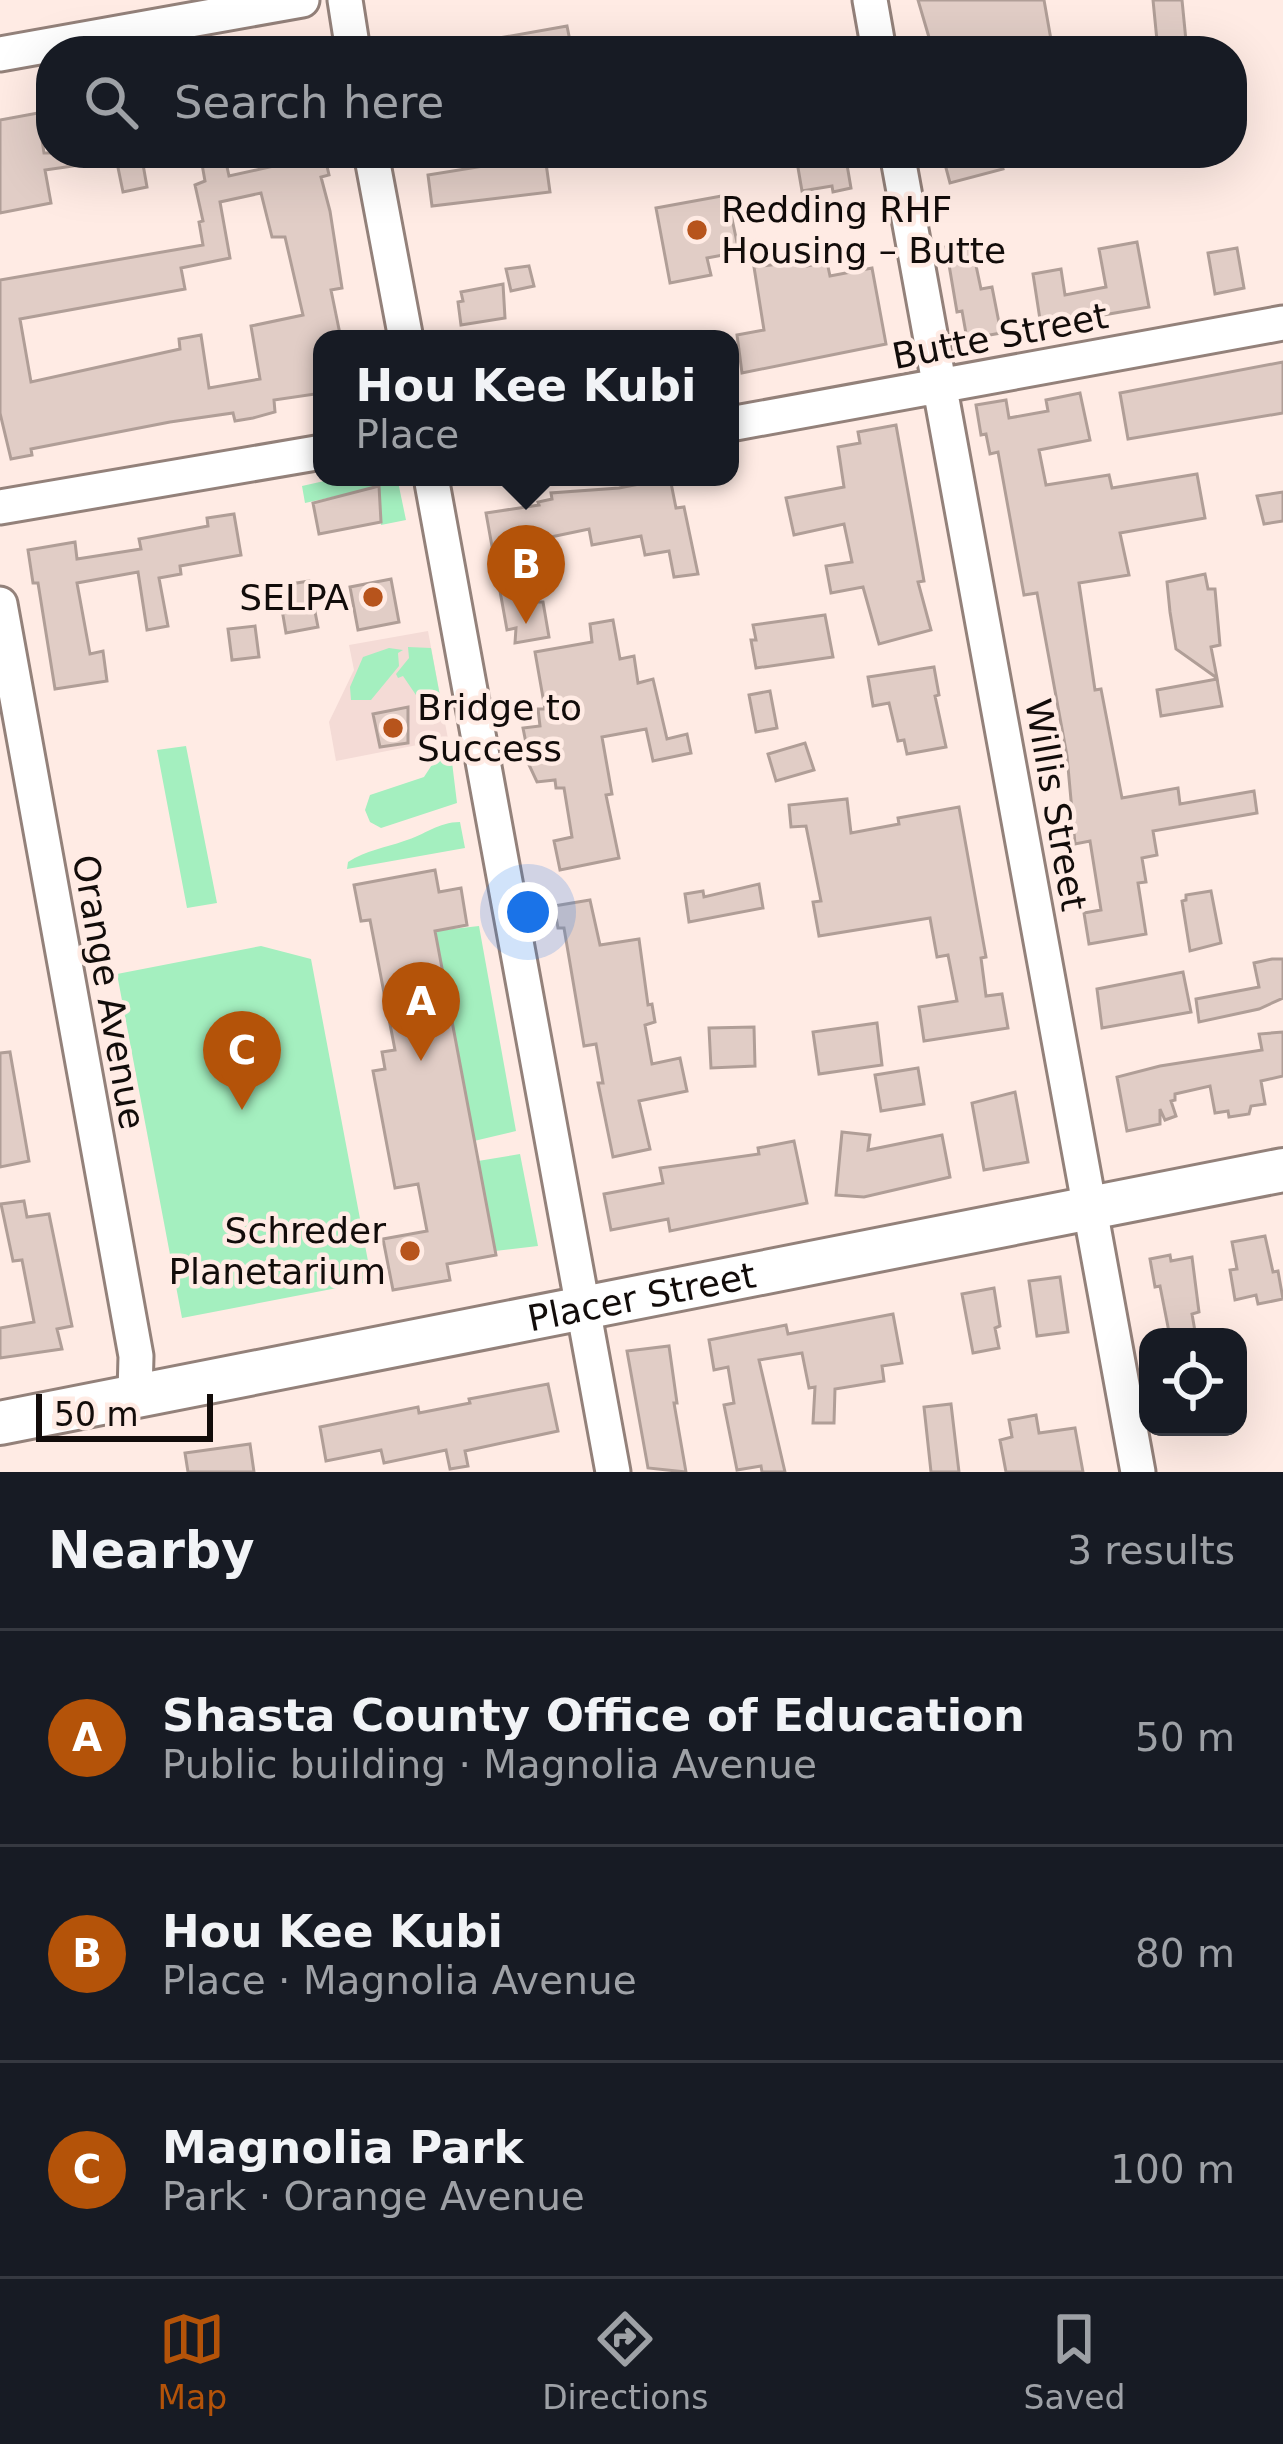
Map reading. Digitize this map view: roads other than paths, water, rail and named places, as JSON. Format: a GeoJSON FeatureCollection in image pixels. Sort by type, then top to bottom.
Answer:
{"type":"FeatureCollection","features":[{"type":"Feature","properties":{"kind":"main road","name":"Placer Street"},"geometry":{"type":"LineString","coordinates":[[0,1423],[1283,1169]]}},
{"type":"Feature","properties":{"kind":"street"},"geometry":{"type":"LineString","coordinates":[[101,36],[302,0]]}},
{"type":"Feature","properties":{"kind":"street"},"geometry":{"type":"LineString","coordinates":[[344,0],[350,36]]}},
{"type":"Feature","properties":{"kind":"street"},"geometry":{"type":"LineString","coordinates":[[870,0],[876,36]]}},
{"type":"Feature","properties":{"kind":"street"},"geometry":{"type":"LineString","coordinates":[[0,54],[36,48]]}},
{"type":"Feature","properties":{"kind":"street"},"geometry":{"type":"LineString","coordinates":[[374,168],[404,330]]}},
{"type":"Feature","properties":{"kind":"street","name":"Willis Street"},"geometry":{"type":"LineString","coordinates":[[900,168],[1138,1472]]}},
{"type":"Feature","properties":{"kind":"street","name":"Butte Street"},"geometry":{"type":"LineString","coordinates":[[739,422],[1283,322]]}},
{"type":"Feature","properties":{"kind":"street"},"geometry":{"type":"LineString","coordinates":[[0,507],[313,454]]}},
{"type":"Feature","properties":{"kind":"street"},"geometry":{"type":"LineString","coordinates":[[433,486],[613,1472]]}},
{"type":"Feature","properties":{"kind":"street","name":"Orange Avenue"},"geometry":{"type":"LineString","coordinates":[[0,604],[136,1356],[135,1394]]}},
{"type":"Feature","properties":{"kind":"place","name":"Redding RHF Housing – Butte"},"geometry":{"type":"Point","coordinates":[697,230]}},
{"type":"Feature","properties":{"kind":"place","name":"SELPA"},"geometry":{"type":"Point","coordinates":[373,597]}},
{"type":"Feature","properties":{"kind":"place","name":"Hou Kee Kubi"},"geometry":{"type":"Point","coordinates":[526,624]}},
{"type":"Feature","properties":{"kind":"place","name":"Bridge to Success"},"geometry":{"type":"Point","coordinates":[393,728]}},
{"type":"Feature","properties":{"kind":"place","name":"Shasta County Office of Education"},"geometry":{"type":"Point","coordinates":[421,1061]}},
{"type":"Feature","properties":{"kind":"place","name":"Magnolia Park"},"geometry":{"type":"Point","coordinates":[242,1110]}},
{"type":"Feature","properties":{"kind":"place","name":"Schreder Planetarium"},"geometry":{"type":"Point","coordinates":[410,1251]}}]}
